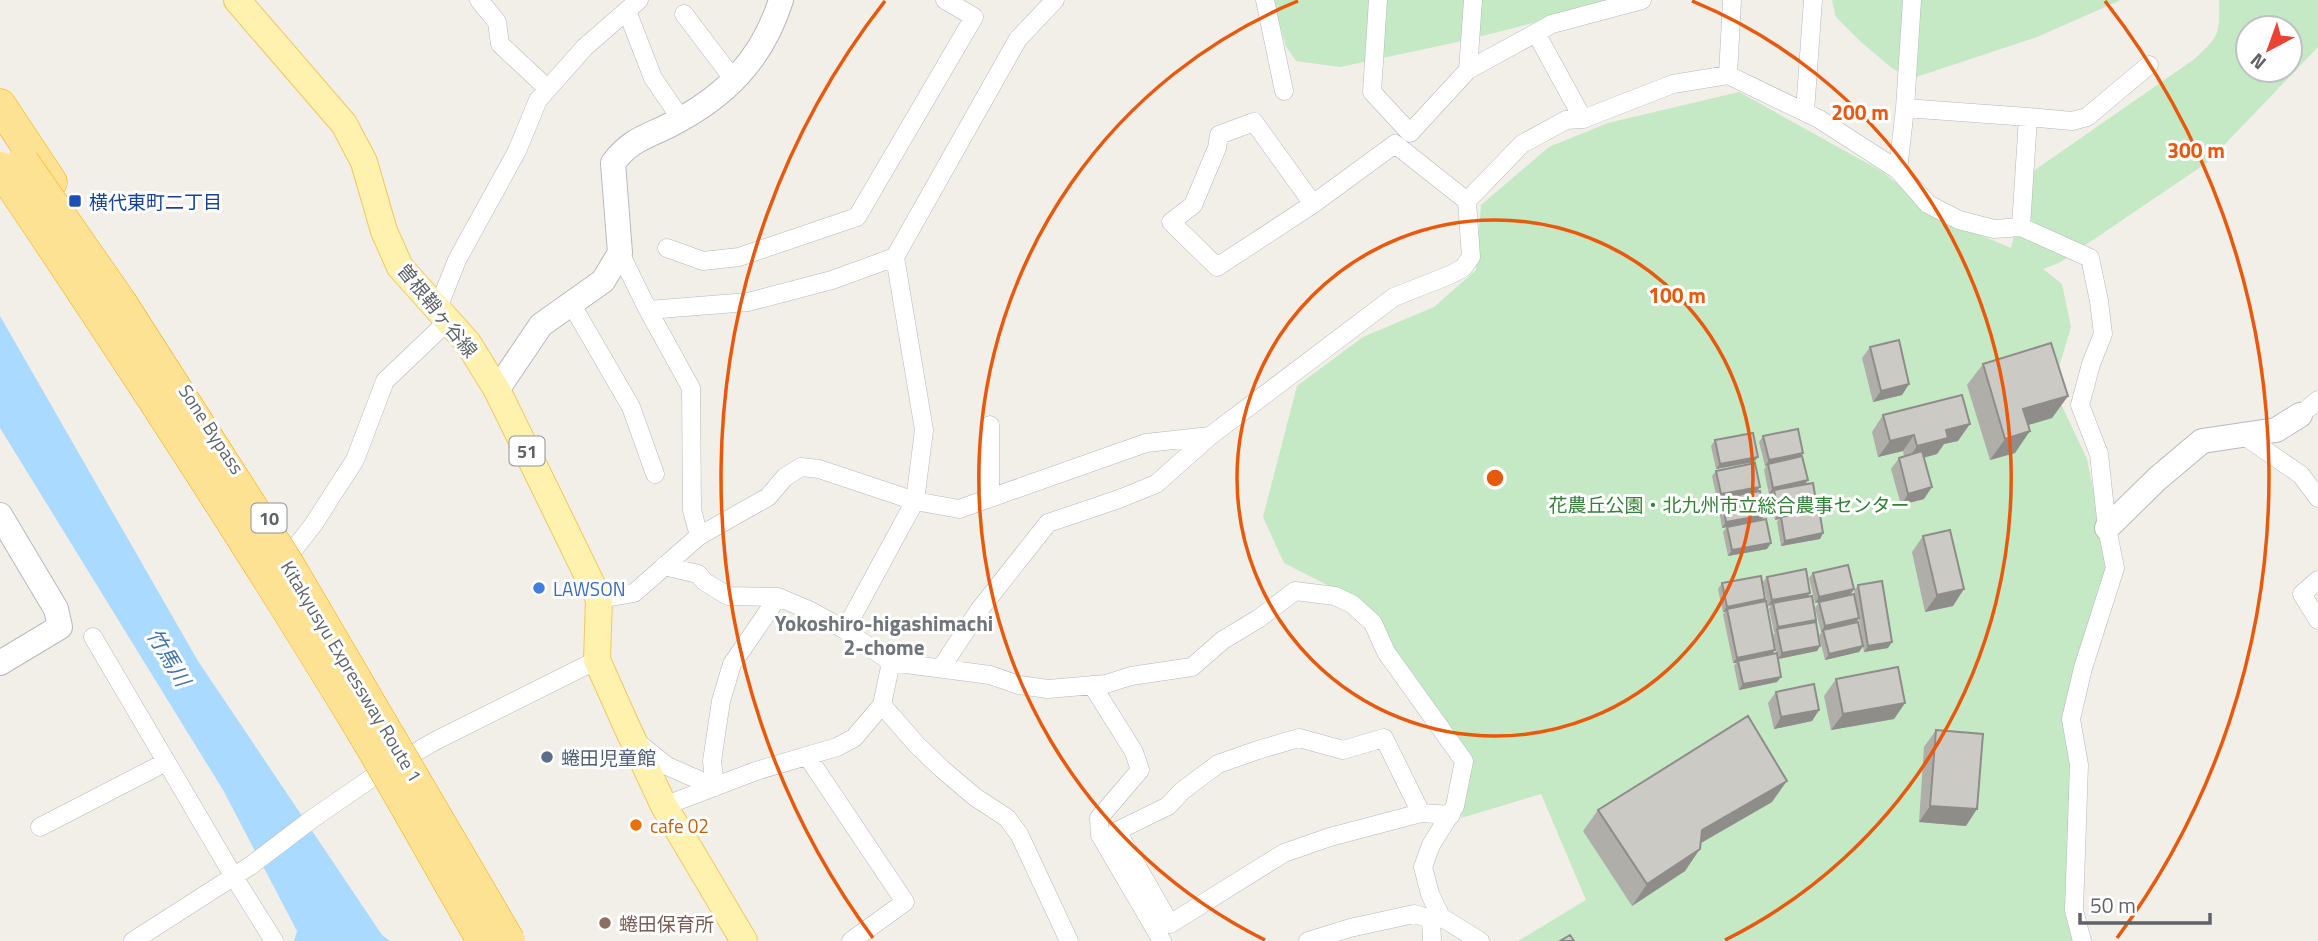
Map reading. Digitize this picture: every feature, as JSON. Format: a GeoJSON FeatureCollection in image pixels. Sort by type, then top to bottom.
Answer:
{"type":"FeatureCollection","features":[{"type":"Feature","properties":{"kind":"highway","name":"Sone Bypass"},"geometry":{"type":"LineString","coordinates":[[0,105],[291,553],[521,941]]}},
{"type":"Feature","properties":{"kind":"highway"},"geometry":{"type":"LineString","coordinates":[[0,128],[12,165]]}},
{"type":"Feature","properties":{"kind":"highway","name":"Kitakyusyu Expressway Route 1"},"geometry":{"type":"LineString","coordinates":[[12,165],[363,732],[482,941]]}},
{"type":"Feature","properties":{"kind":"highway","name":"Kitakyusyu Expressway Route 1"},"geometry":{"type":"LineString","coordinates":[[12,165],[121,303],[267,531],[382,721],[509,941]]}},
{"type":"Feature","properties":{"kind":"highway","name":"10"},"geometry":{"type":"LineString","coordinates":[[0,188],[181,458],[376,775],[467,941]]}},
{"type":"Feature","properties":{"kind":"main road","name":"曽根鞘ヶ谷線"},"geometry":{"type":"LineString","coordinates":[[237,0],[344,124],[364,162],[384,231],[400,267],[468,343],[497,390],[599,599],[597,660],[631,737],[664,806],[744,941]]}},
{"type":"Feature","properties":{"kind":"street"},"geometry":{"type":"LineString","coordinates":[[479,0],[497,22],[500,44],[547,88]]}},
{"type":"Feature","properties":{"kind":"street"},"geometry":{"type":"LineString","coordinates":[[699,536],[692,510],[691,388],[648,310],[621,253],[613,163],[624,148],[681,119],[723,92],[756,55],[773,25],[781,0]]}},
{"type":"Feature","properties":{"kind":"street"},"geometry":{"type":"LineString","coordinates":[[667,248],[703,261],[739,257],[857,217],[974,17],[945,0]]}},
{"type":"Feature","properties":{"kind":"street"},"geometry":{"type":"LineString","coordinates":[[845,630],[915,501],[924,430],[895,257],[1018,39],[1055,0]]}},
{"type":"Feature","properties":{"kind":"street"},"geometry":{"type":"LineString","coordinates":[[1265,0],[1284,91]]}},
{"type":"Feature","properties":{"kind":"street"},"geometry":{"type":"LineString","coordinates":[[1378,0],[1372,92],[1410,133],[1468,70],[1552,24],[1642,0]]}},
{"type":"Feature","properties":{"kind":"street"},"geometry":{"type":"LineString","coordinates":[[1468,70],[1473,0]]}},
{"type":"Feature","properties":{"kind":"street"},"geometry":{"type":"LineString","coordinates":[[1728,75],[1732,0]]}},
{"type":"Feature","properties":{"kind":"street"},"geometry":{"type":"LineString","coordinates":[[1805,111],[1813,0]]}},
{"type":"Feature","properties":{"kind":"street"},"geometry":{"type":"LineString","coordinates":[[1898,170],[1912,0]]}},
{"type":"Feature","properties":{"kind":"street"},"geometry":{"type":"LineString","coordinates":[[291,553],[313,525],[355,460],[385,381],[444,314],[457,260],[517,151],[538,100],[585,47],[633,5],[653,78],[681,119]]}},
{"type":"Feature","properties":{"kind":"street"},"geometry":{"type":"LineString","coordinates":[[684,14],[734,80]]}},
{"type":"Feature","properties":{"kind":"street"},"geometry":{"type":"LineString","coordinates":[[1536,33],[1583,118]]}},
{"type":"Feature","properties":{"kind":"street"},"geometry":{"type":"LineString","coordinates":[[1905,108],[2072,121],[2087,117],[2149,65]]}},
{"type":"Feature","properties":{"kind":"street"},"geometry":{"type":"LineString","coordinates":[[1467,201],[1522,144],[1566,120],[1583,118],[1672,84],[1728,75],[1805,111],[1898,170],[1928,204],[1959,220],[1994,229],[2021,227],[2090,258],[2103,334],[2091,364],[2080,405],[2099,454],[2107,528],[2115,568],[2083,668],[2071,719],[2080,765],[2074,910],[2082,941]]}},
{"type":"Feature","properties":{"kind":"street"},"geometry":{"type":"LineString","coordinates":[[2021,227],[2028,117]]}},
{"type":"Feature","properties":{"kind":"street"},"geometry":{"type":"LineString","coordinates":[[941,668],[981,609],[1048,523],[1156,484],[1210,436],[1394,297],[1450,275],[1463,268],[1471,257],[1467,201],[1395,144],[1313,204],[1217,267],[1171,222],[1193,205],[1217,148],[1219,135],[1254,122],[1313,204]]}},
{"type":"Feature","properties":{"kind":"street"},"geometry":{"type":"LineString","coordinates":[[497,390],[541,325],[603,281],[621,253]]}},
{"type":"Feature","properties":{"kind":"street"},"geometry":{"type":"LineString","coordinates":[[648,310],[748,302],[832,280],[895,257]]}},
{"type":"Feature","properties":{"kind":"street"},"geometry":{"type":"LineString","coordinates":[[572,305],[631,407],[655,474]]}},
{"type":"Feature","properties":{"kind":"street"},"geometry":{"type":"LineString","coordinates":[[2107,528],[2157,479],[2202,441],[2276,430],[2309,408]]}},
{"type":"Feature","properties":{"kind":"street"},"geometry":{"type":"LineString","coordinates":[[990,425],[990,498]]}},
{"type":"Feature","properties":{"kind":"street"},"geometry":{"type":"LineString","coordinates":[[2243,435],[2301,475],[2318,498]]}},
{"type":"Feature","properties":{"kind":"street"},"geometry":{"type":"LineString","coordinates":[[599,599],[634,593],[699,536],[768,497],[785,477],[801,467],[819,469],[915,501],[959,509],[1146,443],[1210,436]]}},
{"type":"Feature","properties":{"kind":"street"},"geometry":{"type":"LineString","coordinates":[[0,515],[57,609],[60,627],[0,663]]}},
{"type":"Feature","properties":{"kind":"street"},"geometry":{"type":"LineString","coordinates":[[664,566],[698,574],[705,582],[728,596],[778,597],[845,630],[891,662],[990,675],[1019,685],[1048,689],[1092,685],[1192,667],[1223,640],[1258,619],[1295,591],[1335,596],[1352,604],[1373,622],[1386,652],[1464,761],[1455,806],[1431,845],[1423,867],[1436,918],[1432,941]]}},
{"type":"Feature","properties":{"kind":"street"},"geometry":{"type":"LineString","coordinates":[[2318,580],[2302,594],[2318,620]]}},
{"type":"Feature","properties":{"kind":"street"},"geometry":{"type":"LineString","coordinates":[[715,787],[712,761],[721,701],[732,664],[778,597]]}},
{"type":"Feature","properties":{"kind":"street"},"geometry":{"type":"LineString","coordinates":[[93,637],[274,941]]}},
{"type":"Feature","properties":{"kind":"street"},"geometry":{"type":"LineString","coordinates":[[136,940],[250,866],[376,775],[597,660]]}},
{"type":"Feature","properties":{"kind":"street"},"geometry":{"type":"LineString","coordinates":[[664,806],[756,771],[837,747],[854,738],[882,705],[891,662]]}},
{"type":"Feature","properties":{"kind":"street"},"geometry":{"type":"LineString","coordinates":[[1092,685],[1135,752],[1140,770],[1099,818],[1100,835],[1162,941]]}},
{"type":"Feature","properties":{"kind":"street"},"geometry":{"type":"LineString","coordinates":[[882,705],[942,769],[975,797],[1007,818],[1019,834],[1069,941]]}},
{"type":"Feature","properties":{"kind":"street"},"geometry":{"type":"LineString","coordinates":[[631,737],[667,766],[715,787]]}},
{"type":"Feature","properties":{"kind":"street"},"geometry":{"type":"LineString","coordinates":[[1421,813],[1384,738],[1343,750],[1299,738],[1218,764],[1182,791],[1168,806],[1117,831],[1170,924],[1284,853],[1330,837],[1421,813],[1451,815]]}},
{"type":"Feature","properties":{"kind":"street"},"geometry":{"type":"LineString","coordinates":[[807,756],[905,902],[851,941]]}},
{"type":"Feature","properties":{"kind":"street"},"geometry":{"type":"LineString","coordinates":[[40,827],[166,762]]}},
{"type":"Feature","properties":{"kind":"street"},"geometry":{"type":"LineString","coordinates":[[1308,941],[1350,928],[1414,914],[1436,918],[1480,941]]}},
{"type":"Feature","properties":{"kind":"green space"},"geometry":{"type":"Polygon","coordinates":[[[1272,0],[1622,0],[1467,40],[1340,67],[1296,61],[1286,46],[1272,0]]]}},
{"type":"Feature","properties":{"kind":"green space"},"geometry":{"type":"Polygon","coordinates":[[[1832,0],[2121,0],[2037,37],[1913,78],[1893,69],[1861,42],[1836,17],[1832,0]]]}},
{"type":"Feature","properties":{"kind":"green space","name":"花農丘公園・北九州市立総合農事センター"},"geometry":{"type":"Polygon","coordinates":[[[2219,0],[2318,0],[2318,47],[2304,62],[2304,14],[2234,14],[2234,84],[2283,84],[2208,162],[2059,263],[2043,269],[2062,284],[2071,327],[2053,387],[2087,459],[2109,567],[2068,720],[2078,941],[1518,941],[1586,900],[1541,794],[1461,818],[1470,764],[1349,596],[1284,563],[1263,517],[1297,386],[1363,337],[1434,307],[1476,270],[1481,205],[1549,147],[1608,123],[1739,92],[1883,172],[1939,218],[2011,248],[2029,174],[2193,60],[2213,40],[2218,28],[2219,0]]]}},
{"type":"Feature","properties":{"kind":"water","name":"竹馬川"},"geometry":{"type":"Polygon","coordinates":[[[0,316],[198,661],[382,935],[390,941],[294,941],[297,931],[223,790],[0,428],[0,316]]]}},
{"type":"Feature","properties":{"kind":"building"},"geometry":{"type":"Polygon","coordinates":[[[1899,340],[1909,384],[1881,391],[1870,347],[1899,340]]]}},
{"type":"Feature","properties":{"kind":"building"},"geometry":{"type":"Polygon","coordinates":[[[2051,343],[2068,396],[2023,409],[2030,431],[2005,439],[1983,364],[2051,343]]]}},
{"type":"Feature","properties":{"kind":"building"},"geometry":{"type":"Polygon","coordinates":[[[1962,395],[1970,424],[1946,430],[1948,438],[1917,446],[1914,435],[1890,441],[1883,415],[1962,395]]]}},
{"type":"Feature","properties":{"kind":"building"},"geometry":{"type":"Polygon","coordinates":[[[1798,429],[1803,453],[1769,460],[1763,436],[1798,429]]]}},
{"type":"Feature","properties":{"kind":"building"},"geometry":{"type":"Polygon","coordinates":[[[1753,433],[1758,457],[1720,464],[1715,440],[1753,433]]]}},
{"type":"Feature","properties":{"kind":"building"},"geometry":{"type":"Polygon","coordinates":[[[1922,451],[1932,487],[1908,494],[1899,458],[1922,451]]]}},
{"type":"Feature","properties":{"kind":"building"},"geometry":{"type":"Polygon","coordinates":[[[1802,456],[1808,480],[1773,488],[1768,464],[1802,456]]]}},
{"type":"Feature","properties":{"kind":"building"},"geometry":{"type":"Polygon","coordinates":[[[1755,463],[1760,487],[1721,494],[1716,471],[1755,463]]]}},
{"type":"Feature","properties":{"kind":"building"},"geometry":{"type":"Polygon","coordinates":[[[1813,483],[1817,507],[1779,514],[1774,490],[1813,483]]]}},
{"type":"Feature","properties":{"kind":"building"},"geometry":{"type":"Polygon","coordinates":[[[1760,491],[1765,515],[1726,522],[1722,498],[1760,491]]]}},
{"type":"Feature","properties":{"kind":"building"},"geometry":{"type":"Polygon","coordinates":[[[1819,509],[1823,533],[1785,541],[1781,517],[1819,509]]]}},
{"type":"Feature","properties":{"kind":"building"},"geometry":{"type":"Polygon","coordinates":[[[1766,519],[1771,543],[1732,550],[1727,527],[1766,519]]]}},
{"type":"Feature","properties":{"kind":"building"},"geometry":{"type":"Polygon","coordinates":[[[1950,530],[1964,589],[1937,595],[1923,536],[1950,530]]]}},
{"type":"Feature","properties":{"kind":"building"},"geometry":{"type":"Polygon","coordinates":[[[1848,565],[1854,589],[1819,597],[1813,573],[1848,565]]]}},
{"type":"Feature","properties":{"kind":"building"},"geometry":{"type":"Polygon","coordinates":[[[1806,569],[1810,593],[1772,600],[1767,577],[1806,569]]]}},
{"type":"Feature","properties":{"kind":"building"},"geometry":{"type":"Polygon","coordinates":[[[1761,576],[1765,599],[1727,607],[1722,583],[1761,576]]]}},
{"type":"Feature","properties":{"kind":"building"},"geometry":{"type":"Polygon","coordinates":[[[1882,581],[1892,642],[1868,646],[1858,585],[1882,581]]]}},
{"type":"Feature","properties":{"kind":"building"},"geometry":{"type":"Polygon","coordinates":[[[1854,594],[1859,618],[1825,626],[1819,602],[1854,594]]]}},
{"type":"Feature","properties":{"kind":"building"},"geometry":{"type":"Polygon","coordinates":[[[1812,596],[1816,620],[1778,627],[1773,603],[1812,596]]]}},
{"type":"Feature","properties":{"kind":"building"},"geometry":{"type":"Polygon","coordinates":[[[1766,601],[1775,650],[1737,658],[1727,609],[1766,601]]]}},
{"type":"Feature","properties":{"kind":"building"},"geometry":{"type":"Polygon","coordinates":[[[1816,622],[1820,646],[1782,653],[1777,629],[1816,622]]]}},
{"type":"Feature","properties":{"kind":"building"},"geometry":{"type":"Polygon","coordinates":[[[1858,622],[1863,646],[1829,654],[1823,630],[1858,622]]]}},
{"type":"Feature","properties":{"kind":"building"},"geometry":{"type":"Polygon","coordinates":[[[1777,653],[1781,677],[1743,684],[1738,661],[1777,653]]]}},
{"type":"Feature","properties":{"kind":"building"},"geometry":{"type":"Polygon","coordinates":[[[1898,667],[1905,703],[1843,714],[1836,679],[1898,667]]]}},
{"type":"Feature","properties":{"kind":"building"},"geometry":{"type":"Polygon","coordinates":[[[1814,684],[1819,710],[1781,717],[1776,692],[1814,684]]]}},
{"type":"Feature","properties":{"kind":"building"},"geometry":{"type":"Polygon","coordinates":[[[1748,716],[1787,781],[1702,830],[1700,849],[1647,884],[1598,810],[1748,716]]]}},
{"type":"Feature","properties":{"kind":"building"},"geometry":{"type":"Polygon","coordinates":[[[1936,730],[1983,734],[1977,809],[1930,806],[1936,730]]]}},
{"type":"Feature","properties":{"kind":"building"},"geometry":{"type":"Polygon","coordinates":[[[1570,935],[1574,941],[1560,941],[1570,935]]]}},
{"type":"Feature","properties":{"kind":"place","name":"横代東町二丁目"},"geometry":{"type":"Point","coordinates":[75,201]}},
{"type":"Feature","properties":{"kind":"place","name":"LAWSON"},"geometry":{"type":"Point","coordinates":[539,588]}},
{"type":"Feature","properties":{"kind":"place","name":"蜷田児童館"},"geometry":{"type":"Point","coordinates":[547,757]}},
{"type":"Feature","properties":{"kind":"place","name":"cafe 02"},"geometry":{"type":"Point","coordinates":[636,825]}},
{"type":"Feature","properties":{"kind":"place","name":"蜷田保育所"},"geometry":{"type":"Point","coordinates":[605,923]}},
{"type":"Feature","properties":{"kind":"district","name":"Yokoshiro-higashimachi 2-chome"},"geometry":{"type":"Point","coordinates":[884,635]}}]}
